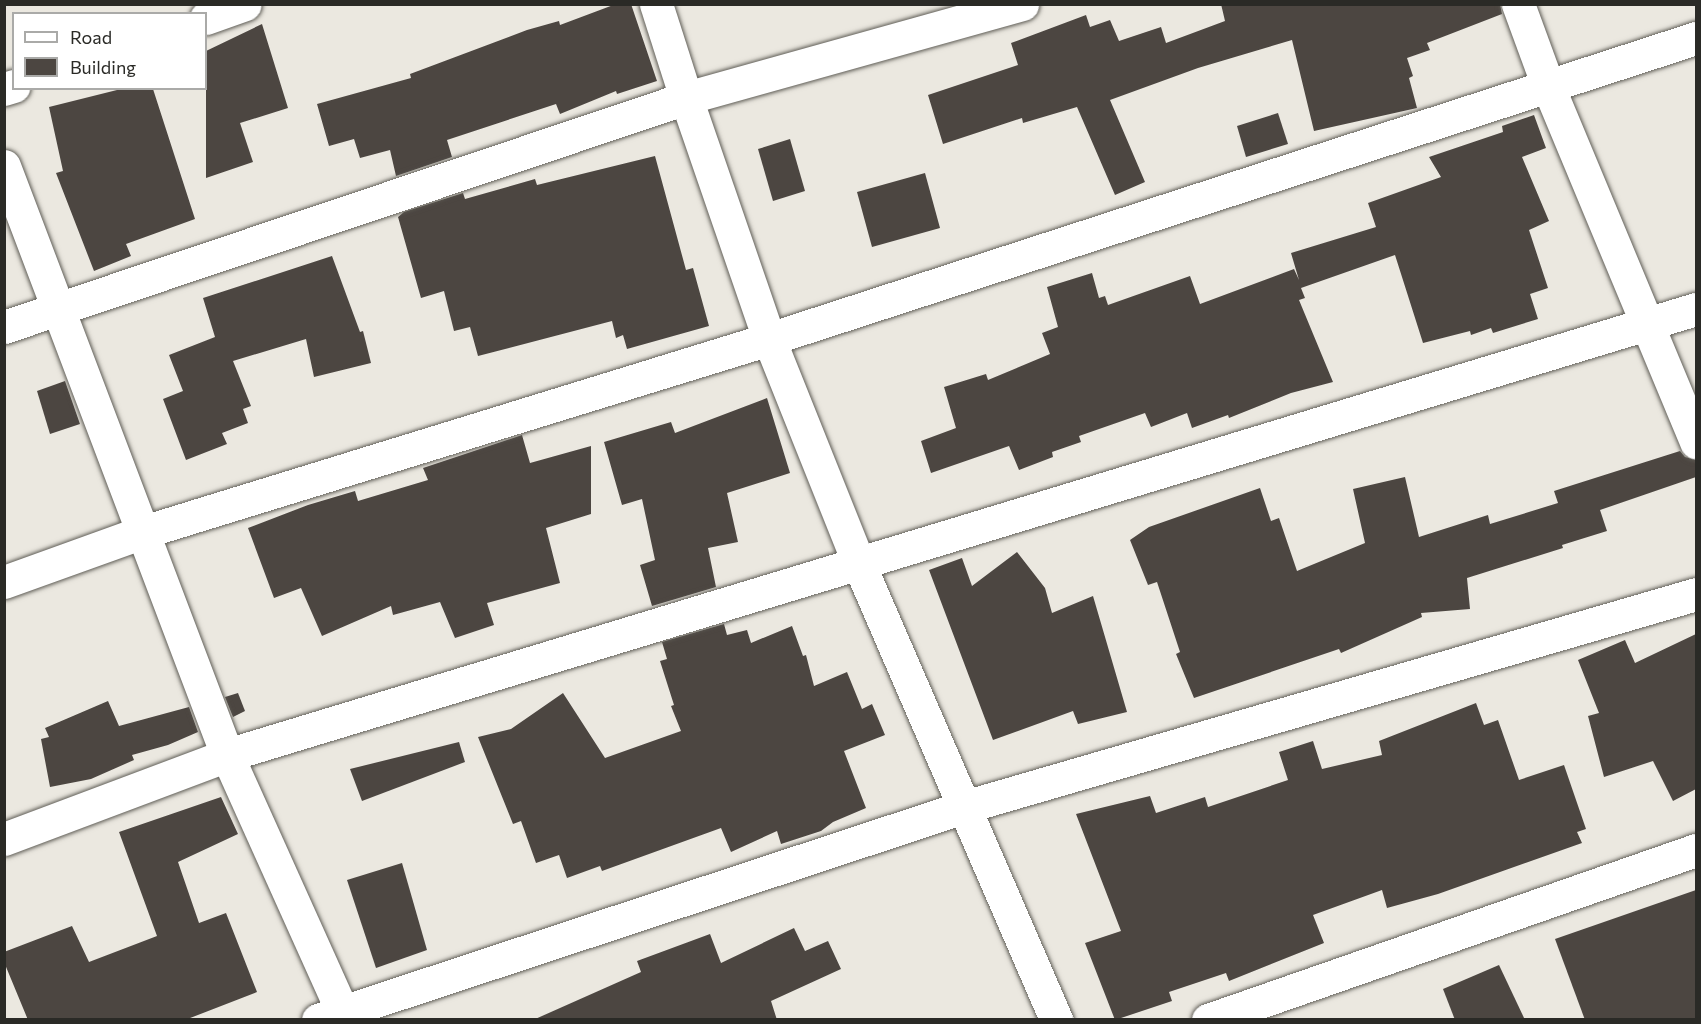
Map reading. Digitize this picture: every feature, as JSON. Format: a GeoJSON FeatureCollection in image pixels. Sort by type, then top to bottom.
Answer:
{"type":"FeatureCollection","features":[{"type":"Feature","properties":{"kind":"street"},"geometry":{"type":"LineString","coordinates":[[207,18],[245,4]]}},
{"type":"Feature","properties":{"kind":"street"},"geometry":{"type":"LineString","coordinates":[[656,4],[769,339],[859,564],[1056,1020]]}},
{"type":"Feature","properties":{"kind":"street"},"geometry":{"type":"LineString","coordinates":[[4,327],[686,98],[1022,4]]}},
{"type":"Feature","properties":{"kind":"street"},"geometry":{"type":"LineString","coordinates":[[1518,4],[1548,86],[1649,324],[1696,442]]}},
{"type":"Feature","properties":{"kind":"street"},"geometry":{"type":"LineString","coordinates":[[4,582],[143,532],[769,339],[1696,38]]}},
{"type":"Feature","properties":{"kind":"street"},"geometry":{"type":"LineString","coordinates":[[4,166],[227,755],[335,1016],[964,807],[1696,594]]}},
{"type":"Feature","properties":{"kind":"street"},"geometry":{"type":"LineString","coordinates":[[4,839],[227,755],[1696,309]]}},
{"type":"Feature","properties":{"kind":"street"},"geometry":{"type":"LineString","coordinates":[[1208,1020],[1696,850]]}},
{"type":"Feature","properties":{"kind":"building"},"geometry":{"type":"Polygon","coordinates":[[[616,4],[631,4],[657,81],[617,94],[616,91],[560,114],[556,104],[447,140],[452,157],[396,176],[390,150],[360,158],[354,139],[329,146],[317,104],[411,78],[410,74],[527,30],[559,21],[560,25],[616,4]]]}},
{"type":"Feature","properties":{"kind":"building"},"geometry":{"type":"Polygon","coordinates":[[[1221,4],[1500,4],[1502,14],[1427,43],[1430,50],[1407,58],[1413,76],[1409,78],[1417,108],[1314,131],[1292,40],[1198,68],[1110,100],[1145,182],[1115,195],[1077,107],[1023,123],[1022,118],[943,144],[928,95],[1018,65],[1011,43],[1086,15],[1090,27],[1110,20],[1119,41],[1161,27],[1166,43],[1225,21],[1221,4]]]}},
{"type":"Feature","properties":{"kind":"building"},"geometry":{"type":"Polygon","coordinates":[[[262,24],[288,108],[240,123],[253,162],[206,178],[206,90],[207,51],[262,24]]]}},
{"type":"Feature","properties":{"kind":"building"},"geometry":{"type":"Polygon","coordinates":[[[117,90],[153,90],[195,219],[126,244],[131,256],[94,271],[56,173],[63,171],[49,107],[117,90]]]}},
{"type":"Feature","properties":{"kind":"building"},"geometry":{"type":"Polygon","coordinates":[[[1278,113],[1288,144],[1246,157],[1237,126],[1278,113]]]}},
{"type":"Feature","properties":{"kind":"building"},"geometry":{"type":"Polygon","coordinates":[[[1534,115],[1546,148],[1522,157],[1549,221],[1529,230],[1548,288],[1530,294],[1538,319],[1493,333],[1491,328],[1471,335],[1470,331],[1423,343],[1395,255],[1301,288],[1305,298],[1299,300],[1333,382],[1291,393],[1229,418],[1228,415],[1192,428],[1187,413],[1151,427],[1145,413],[1079,436],[1081,442],[1052,452],[1053,457],[1019,470],[1009,446],[931,473],[921,441],[956,428],[944,387],[986,374],[988,380],[1050,354],[1042,333],[1058,327],[1047,287],[1092,273],[1099,298],[1105,296],[1108,305],[1190,276],[1200,304],[1294,269],[1299,280],[1291,253],[1376,227],[1368,203],[1441,177],[1429,157],[1503,132],[1502,126],[1534,115]]]}},
{"type":"Feature","properties":{"kind":"building"},"geometry":{"type":"Polygon","coordinates":[[[790,139],[805,191],[773,201],[758,149],[790,139]]]}},
{"type":"Feature","properties":{"kind":"building"},"geometry":{"type":"Polygon","coordinates":[[[655,156],[686,270],[693,268],[709,326],[627,349],[623,335],[616,338],[612,321],[478,356],[470,327],[454,331],[444,291],[421,298],[398,217],[404,212],[463,193],[465,199],[535,179],[537,185],[655,156]]]}},
{"type":"Feature","properties":{"kind":"building"},"geometry":{"type":"Polygon","coordinates":[[[925,173],[940,228],[872,247],[857,192],[925,173]]]}},
{"type":"Feature","properties":{"kind":"building"},"geometry":{"type":"Polygon","coordinates":[[[332,256],[360,332],[363,331],[371,363],[314,377],[306,339],[233,361],[251,406],[243,409],[248,423],[222,433],[227,444],[186,460],[163,399],[183,391],[169,355],[215,337],[203,298],[332,256]]]}},
{"type":"Feature","properties":{"kind":"building"},"geometry":{"type":"Polygon","coordinates":[[[65,381],[80,424],[50,434],[37,391],[65,381]]]}},
{"type":"Feature","properties":{"kind":"building"},"geometry":{"type":"Polygon","coordinates":[[[767,398],[790,473],[727,493],[738,542],[708,548],[716,587],[652,606],[640,565],[655,560],[642,499],[622,505],[604,442],[671,422],[675,433],[767,398]]]}},
{"type":"Feature","properties":{"kind":"building"},"geometry":{"type":"Polygon","coordinates":[[[522,435],[530,463],[591,446],[591,514],[546,528],[560,583],[487,603],[494,625],[455,638],[440,602],[393,615],[391,606],[322,636],[301,588],[274,598],[248,528],[308,505],[355,491],[358,501],[428,480],[423,468],[522,435]]]}},
{"type":"Feature","properties":{"kind":"building"},"geometry":{"type":"Polygon","coordinates":[[[1680,451],[1685,457],[1696,460],[1696,477],[1600,510],[1607,531],[1562,545],[1563,548],[1467,578],[1470,609],[1421,613],[1422,617],[1341,653],[1339,649],[1194,698],[1176,654],[1180,652],[1157,582],[1148,585],[1130,540],[1149,527],[1260,488],[1271,521],[1279,518],[1297,571],[1365,543],[1353,489],[1405,477],[1419,537],[1488,515],[1490,524],[1558,503],[1554,491],[1680,451]]]}},
{"type":"Feature","properties":{"kind":"building"},"geometry":{"type":"Polygon","coordinates":[[[1017,552],[1045,588],[1052,613],[1093,596],[1127,712],[1078,724],[1073,711],[993,740],[929,570],[962,558],[972,586],[1017,552]]]}},
{"type":"Feature","properties":{"kind":"building"},"geometry":{"type":"Polygon","coordinates":[[[724,624],[727,635],[747,630],[751,643],[792,626],[803,656],[806,655],[814,686],[847,672],[862,709],[872,704],[885,735],[844,751],[866,808],[833,822],[821,831],[781,844],[777,831],[731,852],[721,828],[602,871],[600,866],[567,878],[559,855],[536,863],[521,821],[513,824],[478,737],[511,729],[563,693],[605,758],[681,731],[671,706],[674,705],[660,661],[667,659],[662,642],[724,624]]]}},
{"type":"Feature","properties":{"kind":"building"},"geometry":{"type":"Polygon","coordinates":[[[1696,634],[1696,789],[1673,801],[1653,761],[1604,777],[1588,716],[1599,713],[1578,660],[1625,640],[1635,663],[1696,634]]]}},
{"type":"Feature","properties":{"kind":"building"},"geometry":{"type":"Polygon","coordinates":[[[238,693],[245,711],[233,717],[225,697],[238,693]]]}},
{"type":"Feature","properties":{"kind":"building"},"geometry":{"type":"Polygon","coordinates":[[[108,701],[119,726],[189,707],[198,732],[168,745],[132,755],[134,760],[91,779],[50,787],[41,739],[49,737],[45,728],[108,701]]]}},
{"type":"Feature","properties":{"kind":"building"},"geometry":{"type":"Polygon","coordinates":[[[1476,703],[1484,725],[1498,720],[1519,780],[1564,765],[1586,829],[1577,832],[1582,843],[1438,894],[1387,908],[1382,890],[1313,915],[1324,943],[1229,981],[1226,973],[1169,992],[1172,1001],[1115,1020],[1085,943],[1121,931],[1076,814],[1150,796],[1156,813],[1205,797],[1208,807],[1288,780],[1279,752],[1313,741],[1322,769],[1382,755],[1379,741],[1476,703]]]}},
{"type":"Feature","properties":{"kind":"building"},"geometry":{"type":"Polygon","coordinates":[[[459,742],[465,762],[362,801],[350,769],[459,742]]]}},
{"type":"Feature","properties":{"kind":"building"},"geometry":{"type":"Polygon","coordinates":[[[221,797],[238,834],[178,862],[199,923],[226,913],[257,992],[185,1020],[28,1020],[4,962],[4,952],[72,926],[89,962],[157,936],[119,832],[221,797]]]}},
{"type":"Feature","properties":{"kind":"building"},"geometry":{"type":"Polygon","coordinates":[[[402,863],[427,950],[376,968],[347,880],[402,863]]]}},
{"type":"Feature","properties":{"kind":"building"},"geometry":{"type":"Polygon","coordinates":[[[1696,890],[1696,1020],[1585,1020],[1555,939],[1696,890]]]}},
{"type":"Feature","properties":{"kind":"building"},"geometry":{"type":"Polygon","coordinates":[[[794,928],[805,951],[828,941],[841,969],[771,1001],[777,1020],[533,1020],[641,972],[637,961],[710,934],[721,963],[794,928]]]}},
{"type":"Feature","properties":{"kind":"building"},"geometry":{"type":"Polygon","coordinates":[[[1499,965],[1525,1020],[1455,1020],[1443,989],[1499,965]]]}}]}
